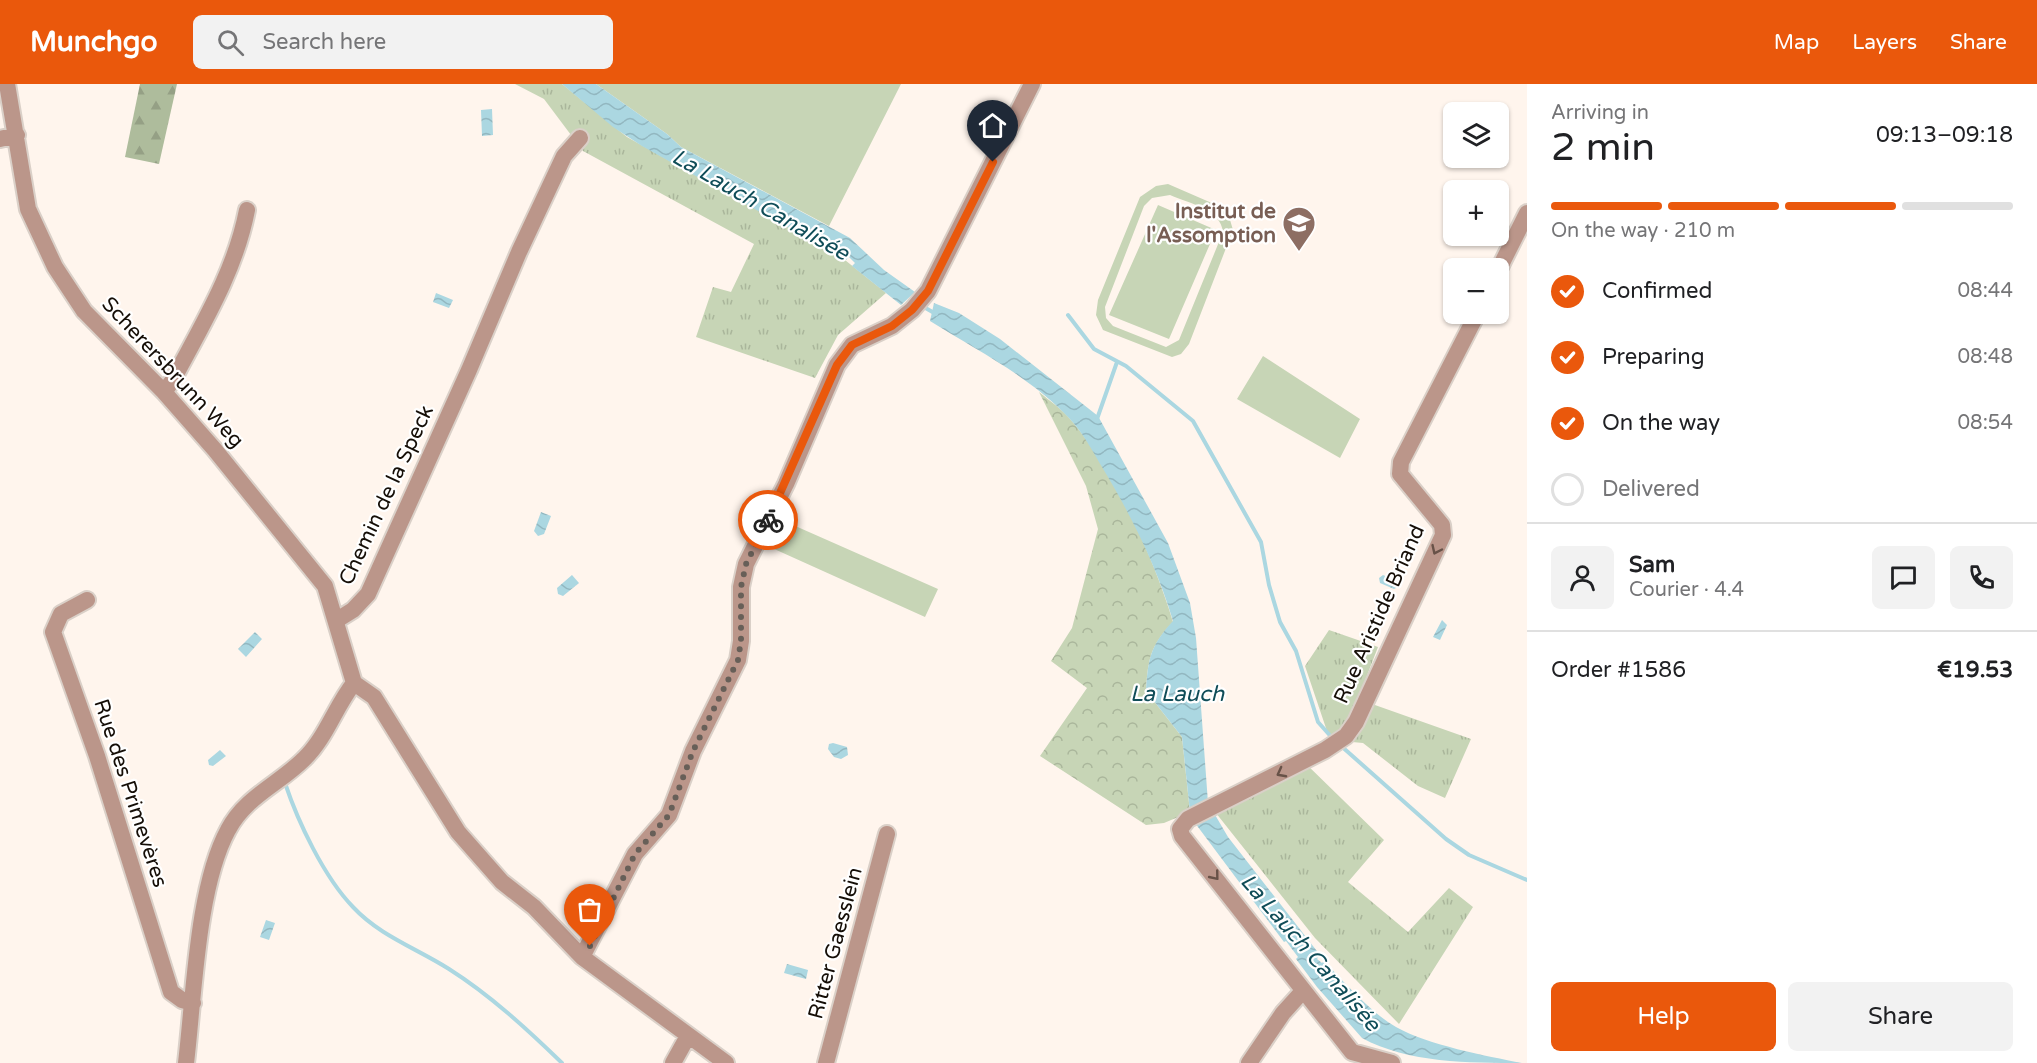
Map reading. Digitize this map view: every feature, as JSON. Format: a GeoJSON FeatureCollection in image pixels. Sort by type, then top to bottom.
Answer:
{"type":"FeatureCollection","features":[{"type":"Feature","properties":{"kind":"street","name":"Scherersbrunn Weg"},"geometry":{"type":"LineString","coordinates":[[7,84],[28,209],[55,267],[84,311],[164,392],[215,450],[319,578],[325,586],[337,620]]}},
{"type":"Feature","properties":{"kind":"street"},"geometry":{"type":"LineString","coordinates":[[582,957],[635,854],[669,815],[693,751],[738,660],[741,641],[741,587],[746,564],[786,484],[837,365],[852,345],[892,326],[909,313],[928,291],[1032,84]]}},
{"type":"Feature","properties":{"kind":"street"},"geometry":{"type":"LineString","coordinates":[[0,139],[17,135]]}},
{"type":"Feature","properties":{"kind":"street","name":"Chemin de la Speck"},"geometry":{"type":"LineString","coordinates":[[337,620],[353,610],[368,594],[470,370],[524,242],[564,156],[580,138]]}},
{"type":"Feature","properties":{"kind":"street"},"geometry":{"type":"LineString","coordinates":[[164,392],[173,380],[227,279],[241,241],[247,210]]}},
{"type":"Feature","properties":{"kind":"street"},"geometry":{"type":"LineString","coordinates":[[1504,258],[1527,213]]}},
{"type":"Feature","properties":{"kind":"street","name":"Rue Aristide Briand"},"geometry":{"type":"LineString","coordinates":[[1302,992],[1259,932],[1182,836],[1184,824],[1215,805],[1339,741],[1356,722],[1443,535],[1442,525],[1400,474],[1401,462],[1472,324]]}},
{"type":"Feature","properties":{"kind":"street","name":"Rue des Primevères"},"geometry":{"type":"LineString","coordinates":[[87,600],[61,614],[53,632],[97,756],[171,992],[182,1000],[194,1003]]}},
{"type":"Feature","properties":{"kind":"street"},"geometry":{"type":"LineString","coordinates":[[337,620],[354,683],[374,697],[458,832],[502,882],[550,922],[582,957],[726,1063]]}},
{"type":"Feature","properties":{"kind":"street"},"geometry":{"type":"LineString","coordinates":[[186,1063],[207,891],[217,855],[228,829],[247,803],[305,759],[324,734],[339,702],[354,683]]}},
{"type":"Feature","properties":{"kind":"street","name":"Ritter Gaesslein"},"geometry":{"type":"LineString","coordinates":[[826,1063],[887,834]]}},
{"type":"Feature","properties":{"kind":"street"},"geometry":{"type":"LineString","coordinates":[[1249,1063],[1283,1013],[1302,992],[1352,1052],[1392,1063]]}},
{"type":"Feature","properties":{"kind":"street"},"geometry":{"type":"LineString","coordinates":[[673,1063],[688,1036]]}},
{"type":"Feature","properties":{"kind":"green space"},"geometry":{"type":"Polygon","coordinates":[[[140,84],[177,84],[159,164],[125,157],[140,84]]]}},
{"type":"Feature","properties":{"kind":"green space"},"geometry":{"type":"Polygon","coordinates":[[[515,84],[562,84],[627,137],[840,256],[886,293],[838,335],[815,378],[696,337],[713,287],[731,292],[754,244],[583,151],[544,99],[515,84]]]}},
{"type":"Feature","properties":{"kind":"green space"},"geometry":{"type":"Polygon","coordinates":[[[596,84],[901,84],[829,226],[681,147],[667,134],[596,84]]]}},
{"type":"Feature","properties":{"kind":"green space"},"geometry":{"type":"Polygon","coordinates":[[[1168,184],[1221,207],[1228,213],[1233,230],[1189,344],[1181,354],[1172,357],[1103,330],[1096,315],[1098,300],[1140,197],[1156,186],[1168,184]],[[1170,195],[1152,198],[1144,206],[1105,307],[1106,318],[1113,326],[1166,347],[1179,340],[1223,232],[1221,224],[1210,212],[1170,195]]]}},
{"type":"Feature","properties":{"kind":"green space"},"geometry":{"type":"Polygon","coordinates":[[[1158,205],[1216,230],[1169,339],[1109,315],[1158,205]]]}},
{"type":"Feature","properties":{"kind":"green space"},"geometry":{"type":"Polygon","coordinates":[[[1263,356],[1360,419],[1340,458],[1237,399],[1263,356]]]}},
{"type":"Feature","properties":{"kind":"green space"},"geometry":{"type":"Polygon","coordinates":[[[1039,392],[1067,416],[1087,440],[1117,489],[1144,543],[1173,622],[1155,646],[1148,670],[1146,691],[1182,737],[1190,812],[1164,823],[1146,825],[1040,756],[1087,688],[1051,661],[1072,628],[1098,529],[1086,486],[1039,392]]]}},
{"type":"Feature","properties":{"kind":"green space"},"geometry":{"type":"Polygon","coordinates":[[[784,521],[938,589],[925,617],[772,548],[784,521]]]}},
{"type":"Feature","properties":{"kind":"green space"},"geometry":{"type":"Polygon","coordinates":[[[1329,630],[1378,647],[1358,699],[1471,739],[1445,798],[1418,786],[1363,743],[1330,740],[1305,666],[1329,630]]]}},
{"type":"Feature","properties":{"kind":"green space"},"geometry":{"type":"Polygon","coordinates":[[[1301,759],[1384,840],[1348,882],[1408,932],[1449,888],[1473,907],[1399,1024],[1315,938],[1208,803],[1301,759]]]}},
{"type":"Feature","properties":{"kind":"water"},"geometry":{"type":"Polygon","coordinates":[[[562,84],[596,84],[667,134],[681,147],[850,238],[884,270],[915,292],[901,305],[852,266],[855,263],[849,257],[846,260],[642,146],[613,127],[562,84]]]}},
{"type":"Feature","properties":{"kind":"water"},"geometry":{"type":"Polygon","coordinates":[[[492,109],[493,135],[482,136],[481,110],[492,109]]]}},
{"type":"Feature","properties":{"kind":"water"},"geometry":{"type":"Polygon","coordinates":[[[436,293],[453,300],[449,308],[433,302],[436,293]]]}},
{"type":"Feature","properties":{"kind":"water","name":"La Lauch"},"geometry":{"type":"Polygon","coordinates":[[[934,303],[959,313],[1000,339],[1098,416],[1168,543],[1190,603],[1196,638],[1208,803],[1190,812],[1182,737],[1146,691],[1152,653],[1159,638],[1173,621],[1151,561],[1123,504],[1087,442],[1069,418],[1054,403],[1020,377],[930,321],[934,303]]]}},
{"type":"Feature","properties":{"kind":"water"},"geometry":{"type":"Polygon","coordinates":[[[541,512],[551,516],[544,534],[538,536],[534,531],[541,512]]]}},
{"type":"Feature","properties":{"kind":"water"},"geometry":{"type":"Polygon","coordinates":[[[572,575],[579,583],[563,596],[558,594],[557,588],[572,575]]]}},
{"type":"Feature","properties":{"kind":"water"},"geometry":{"type":"Polygon","coordinates":[[[1383,575],[1397,581],[1398,587],[1394,589],[1380,583],[1379,578],[1383,575]]]}},
{"type":"Feature","properties":{"kind":"water"},"geometry":{"type":"Polygon","coordinates":[[[1442,620],[1447,625],[1440,640],[1433,637],[1442,620]]]}},
{"type":"Feature","properties":{"kind":"water"},"geometry":{"type":"Polygon","coordinates":[[[255,632],[262,639],[246,657],[238,649],[255,632]]]}},
{"type":"Feature","properties":{"kind":"water"},"geometry":{"type":"Polygon","coordinates":[[[829,744],[847,747],[848,755],[841,759],[834,757],[828,749],[829,744]]]}},
{"type":"Feature","properties":{"kind":"water"},"geometry":{"type":"Polygon","coordinates":[[[220,750],[226,756],[213,766],[209,765],[208,760],[220,750]]]}},
{"type":"Feature","properties":{"kind":"water"},"geometry":{"type":"Polygon","coordinates":[[[1214,813],[1228,837],[1320,955],[1317,959],[1322,963],[1324,961],[1377,1014],[1396,1027],[1424,1039],[1522,1063],[1460,1062],[1419,1057],[1380,1046],[1362,1038],[1317,987],[1296,959],[1298,957],[1286,941],[1284,942],[1195,823],[1214,813]]]}},
{"type":"Feature","properties":{"kind":"water"},"geometry":{"type":"Polygon","coordinates":[[[266,920],[275,923],[269,940],[260,937],[266,920]]]}},
{"type":"Feature","properties":{"kind":"water"},"geometry":{"type":"Polygon","coordinates":[[[787,964],[808,970],[806,979],[784,973],[787,964]]]}},
{"type":"Feature","properties":{"kind":"waterway","name":"La Lauch Canalisée"},"geometry":{"type":"LineString","coordinates":[[922,306],[936,314]]}},
{"type":"Feature","properties":{"kind":"waterway"},"geometry":{"type":"LineString","coordinates":[[1068,315],[1094,349],[1126,366],[1193,421],[1261,542],[1269,585],[1280,622],[1296,651],[1318,722],[1334,740]]}},
{"type":"Feature","properties":{"kind":"waterway"},"geometry":{"type":"LineString","coordinates":[[1097,419],[1117,362]]}},
{"type":"Feature","properties":{"kind":"waterway"},"geometry":{"type":"LineString","coordinates":[[1340,745],[1446,839],[1469,855],[1527,880]]}},
{"type":"Feature","properties":{"kind":"waterway"},"geometry":{"type":"LineString","coordinates":[[285,783],[297,815],[322,865],[353,907],[375,926],[449,969],[494,1001],[562,1063]]}},
{"type":"Feature","properties":{"kind":"way so far"},"geometry":{"type":"LineString","coordinates":[[590,946],[635,854],[654,835],[669,815],[679,795],[693,751],[738,660],[741,641],[741,587],[746,564],[768,520]]}},
{"type":"Feature","properties":{"kind":"place","name":"Institut de l'Assomption"},"geometry":{"type":"Point","coordinates":[1299,252]}},
{"type":"Feature","properties":{"kind":"route"},"geometry":{"type":"LineString","coordinates":[[768,520],[786,484],[837,365],[852,345],[892,326],[912,310],[928,291],[993,162]]}}]}
